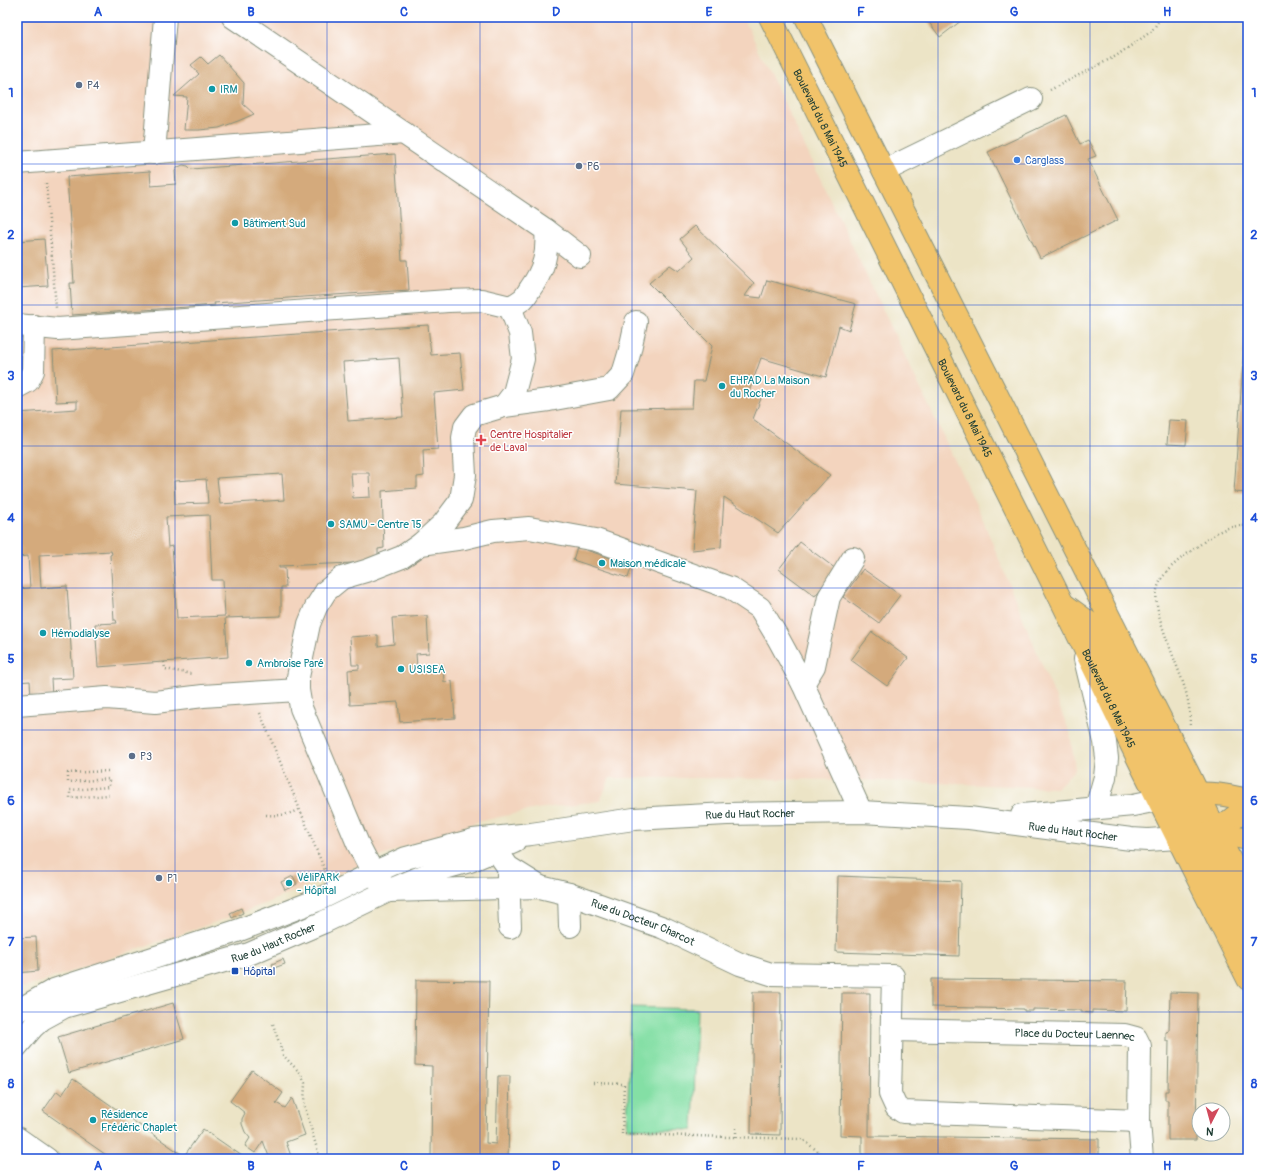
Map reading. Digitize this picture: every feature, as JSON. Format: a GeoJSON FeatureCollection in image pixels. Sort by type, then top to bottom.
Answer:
{"type":"FeatureCollection","features":[{"type":"Feature","properties":{"kind":"main road","name":"Boulevard du 8 Mai 1945"},"geometry":{"type":"LineString","coordinates":[[770,17],[1079,636],[1180,792],[1196,835],[1248,897]]}},
{"type":"Feature","properties":{"kind":"main road","name":"Boulevard du 8 Mai 1945"},"geometry":{"type":"LineString","coordinates":[[806,17],[884,171],[1180,792],[1248,979]]}},
{"type":"Feature","properties":{"kind":"main road"},"geometry":{"type":"LineString","coordinates":[[1063,604],[1095,627],[1180,792]]}},
{"type":"Feature","properties":{"kind":"main road"},"geometry":{"type":"LineString","coordinates":[[1180,792],[1234,787],[1248,793]]}},
{"type":"Feature","properties":{"kind":"main road"},"geometry":{"type":"LineString","coordinates":[[1180,792],[1224,795],[1248,800]]}},
{"type":"Feature","properties":{"kind":"main road"},"geometry":{"type":"LineString","coordinates":[[1196,835],[1237,815],[1248,812]]}},
{"type":"Feature","properties":{"kind":"main road"},"geometry":{"type":"LineString","coordinates":[[1196,835],[1248,839]]}},
{"type":"Feature","properties":{"kind":"main road"},"geometry":{"type":"LineString","coordinates":[[1196,835],[1248,935]]}},
{"type":"Feature","properties":{"kind":"street"},"geometry":{"type":"LineString","coordinates":[[154,153],[165,17]]}},
{"type":"Feature","properties":{"kind":"street"},"geometry":{"type":"LineString","coordinates":[[233,17],[546,230],[580,256]]}},
{"type":"Feature","properties":{"kind":"street"},"geometry":{"type":"LineString","coordinates":[[884,171],[1031,100]]}},
{"type":"Feature","properties":{"kind":"street"},"geometry":{"type":"LineString","coordinates":[[17,163],[404,133]]}},
{"type":"Feature","properties":{"kind":"street"},"geometry":{"type":"LineString","coordinates":[[17,387],[28,381],[33,371],[25,326],[58,328],[448,301],[481,300],[510,307],[523,299],[541,270],[546,258],[546,230]]}},
{"type":"Feature","properties":{"kind":"street"},"geometry":{"type":"LineString","coordinates":[[504,406],[514,393],[523,359],[520,333],[510,307]]}},
{"type":"Feature","properties":{"kind":"street"},"geometry":{"type":"LineString","coordinates":[[388,891],[373,873],[358,844],[301,708],[298,690],[298,676],[309,624],[316,607],[326,591],[342,578],[369,570],[402,557],[421,544],[443,524],[461,500],[465,475],[463,438],[465,427],[474,415],[504,406],[549,400],[609,389],[623,374],[636,322]]}},
{"type":"Feature","properties":{"kind":"street"},"geometry":{"type":"LineString","coordinates":[[421,544],[464,538],[493,531],[529,528],[596,540],[730,588],[760,608],[778,638],[803,684],[861,812]]}},
{"type":"Feature","properties":{"kind":"street"},"geometry":{"type":"LineString","coordinates":[[803,684],[814,666],[829,597],[853,558]]}},
{"type":"Feature","properties":{"kind":"street"},"geometry":{"type":"LineString","coordinates":[[1079,636],[1105,742],[1107,758],[1105,777],[1096,808]]}},
{"type":"Feature","properties":{"kind":"street"},"geometry":{"type":"LineString","coordinates":[[17,705],[107,698],[155,702],[203,696],[298,690]]}},
{"type":"Feature","properties":{"kind":"street","name":"Rue du Haut Rocher"},"geometry":{"type":"LineString","coordinates":[[969,818],[1053,813],[1132,805],[1180,792]]}},
{"type":"Feature","properties":{"kind":"street","name":"Rue du Haut Rocher"},"geometry":{"type":"LineString","coordinates":[[17,1011],[54,990],[237,931],[311,903],[406,858],[473,840],[532,834],[634,818],[727,814],[861,812],[969,818],[1148,840],[1196,835]]}},
{"type":"Feature","properties":{"kind":"street","name":"Rue du Haut Rocher"},"geometry":{"type":"LineString","coordinates":[[17,1046],[42,1019],[64,1007],[249,954],[324,922],[388,891],[438,870],[470,861],[502,859],[532,834]]}},
{"type":"Feature","properties":{"kind":"street"},"geometry":{"type":"LineString","coordinates":[[479,889],[470,861],[473,840],[540,887]]}},
{"type":"Feature","properties":{"kind":"street"},"geometry":{"type":"LineString","coordinates":[[502,859],[509,888],[510,927]]}},
{"type":"Feature","properties":{"kind":"street","name":"Rue du Docteur Charcot"},"geometry":{"type":"LineString","coordinates":[[388,891],[540,887],[569,894],[664,928],[740,964],[771,974],[893,976],[892,1030]]}},
{"type":"Feature","properties":{"kind":"street"},"geometry":{"type":"LineString","coordinates":[[569,894],[570,926]]}},
{"type":"Feature","properties":{"kind":"street"},"geometry":{"type":"LineString","coordinates":[[159,957],[176,975]]}},
{"type":"Feature","properties":{"kind":"street"},"geometry":{"type":"LineString","coordinates":[[892,1030],[890,1094],[896,1107],[903,1112],[1139,1121]]}},
{"type":"Feature","properties":{"kind":"street","name":"Place du Docteur Laennec"},"geometry":{"type":"LineString","coordinates":[[892,1030],[1125,1035],[1136,1038],[1140,1046],[1139,1121],[1142,1159]]}},
{"type":"Feature","properties":{"kind":"street"},"geometry":{"type":"LineString","coordinates":[[17,1138],[47,1159]]}},
{"type":"Feature","properties":{"kind":"path"},"geometry":{"type":"LineString","coordinates":[[1031,100],[1116,56],[1152,31],[1161,17]]}},
{"type":"Feature","properties":{"kind":"path"},"geometry":{"type":"LineString","coordinates":[[44,161],[58,328]]}},
{"type":"Feature","properties":{"kind":"path"},"geometry":{"type":"LineString","coordinates":[[1190,728],[1190,709],[1185,690],[1156,604],[1157,589],[1166,574],[1180,559],[1220,530],[1248,526]]}},
{"type":"Feature","properties":{"kind":"path"},"geometry":{"type":"LineString","coordinates":[[164,662],[165,669],[197,675]]}},
{"type":"Feature","properties":{"kind":"path"},"geometry":{"type":"LineString","coordinates":[[250,693],[264,720],[328,877]]}},
{"type":"Feature","properties":{"kind":"path"},"geometry":{"type":"LineString","coordinates":[[108,771],[68,773],[68,782],[108,779],[109,787],[70,790],[70,798],[109,795]]}},
{"type":"Feature","properties":{"kind":"path"},"geometry":{"type":"LineString","coordinates":[[266,814],[279,816],[290,814],[300,809]]}},
{"type":"Feature","properties":{"kind":"path"},"geometry":{"type":"LineString","coordinates":[[273,1024],[283,1055],[301,1074],[305,1083],[304,1104],[320,1159]]}},
{"type":"Feature","properties":{"kind":"path"},"geometry":{"type":"LineString","coordinates":[[593,1083],[624,1084],[622,1134],[802,1139],[828,1159]]}},
{"type":"Feature","properties":{"kind":"path"},"geometry":{"type":"LineString","coordinates":[[736,1127],[736,1137]]}},
{"type":"Feature","properties":{"kind":"shaded area","name":"Centre Hospitalier de Laval"},"geometry":{"type":"Polygon","coordinates":[[[17,17],[743,17],[980,513],[1070,733],[1075,769],[1057,788],[861,780],[610,778],[600,801],[536,809],[477,822],[407,846],[236,915],[32,985],[17,988],[17,17]]]}},
{"type":"Feature","properties":{"kind":"green space"},"geometry":{"type":"Polygon","coordinates":[[[631,1007],[697,1009],[693,1130],[627,1128],[631,1007]]]}},
{"type":"Feature","properties":{"kind":"building"},"geometry":{"type":"Polygon","coordinates":[[[925,17],[966,17],[940,37],[925,17]]]}},
{"type":"Feature","properties":{"kind":"building","name":"IRM"},"geometry":{"type":"Polygon","coordinates":[[[219,55],[244,83],[243,104],[254,114],[219,128],[184,130],[187,97],[174,96],[199,74],[191,65],[201,57],[208,64],[219,55]]]}},
{"type":"Feature","properties":{"kind":"building"},"geometry":{"type":"Polygon","coordinates":[[[1066,115],[1080,144],[1088,140],[1096,156],[1088,159],[1118,220],[1040,258],[988,152],[1066,115]]]}},
{"type":"Feature","properties":{"kind":"building","name":"Bâtiment Sud"},"geometry":{"type":"Polygon","coordinates":[[[395,154],[402,260],[407,260],[409,290],[214,303],[215,305],[72,315],[70,283],[74,283],[67,177],[150,171],[151,186],[176,184],[175,171],[178,167],[183,165],[188,166],[191,169],[395,154]]]}},
{"type":"Feature","properties":{"kind":"building","name":"EHPAD La Maison du Rocher"},"geometry":{"type":"Polygon","coordinates":[[[695,226],[754,283],[745,296],[761,298],[767,280],[856,304],[849,330],[839,326],[826,377],[761,358],[749,392],[762,396],[753,419],[830,475],[778,533],[724,497],[721,547],[692,550],[697,491],[615,484],[621,409],[692,408],[694,381],[704,381],[712,346],[649,283],[670,265],[679,271],[694,257],[680,239],[695,226]]]}},
{"type":"Feature","properties":{"kind":"building"},"geometry":{"type":"Polygon","coordinates":[[[44,239],[48,286],[17,288],[17,241],[44,239]]]}},
{"type":"Feature","properties":{"kind":"building"},"geometry":{"type":"Polygon","coordinates":[[[428,325],[431,355],[460,353],[464,390],[434,393],[438,449],[423,450],[424,476],[417,477],[417,488],[382,491],[384,548],[378,549],[378,562],[279,566],[279,568],[285,568],[286,587],[281,587],[281,616],[225,618],[228,657],[98,667],[95,624],[117,623],[116,620],[114,620],[111,551],[39,555],[41,588],[67,586],[73,678],[51,679],[52,695],[31,697],[30,681],[17,682],[17,589],[30,588],[28,556],[17,557],[17,413],[77,409],[77,401],[56,402],[53,351],[428,325]],[[399,358],[343,362],[348,421],[403,417],[399,358]],[[351,473],[353,498],[370,497],[369,473],[351,473]],[[282,474],[217,478],[220,504],[284,500],[282,474]],[[206,479],[174,481],[175,504],[208,503],[206,479]],[[209,515],[166,517],[168,547],[172,546],[177,618],[225,616],[223,580],[212,580],[209,515]]]}},
{"type":"Feature","properties":{"kind":"building"},"geometry":{"type":"Polygon","coordinates":[[[1245,333],[1248,333],[1248,493],[1234,492],[1245,333]]]}},
{"type":"Feature","properties":{"kind":"building"},"geometry":{"type":"Polygon","coordinates":[[[1169,420],[1188,421],[1186,445],[1167,444],[1169,420]]]}},
{"type":"Feature","properties":{"kind":"building"},"geometry":{"type":"Polygon","coordinates":[[[800,542],[836,569],[815,596],[779,569],[800,542]]]}},
{"type":"Feature","properties":{"kind":"building","name":"Maison médicale"},"geometry":{"type":"Polygon","coordinates":[[[577,547],[632,565],[628,578],[573,560],[577,547]]]}},
{"type":"Feature","properties":{"kind":"building"},"geometry":{"type":"Polygon","coordinates":[[[863,569],[900,595],[879,623],[843,597],[863,569]]]}},
{"type":"Feature","properties":{"kind":"building","name":"USISEA"},"geometry":{"type":"Polygon","coordinates":[[[427,616],[429,653],[416,654],[417,668],[443,666],[444,682],[452,681],[455,718],[400,722],[398,702],[350,705],[348,670],[359,669],[359,665],[352,665],[350,637],[378,635],[378,646],[394,644],[392,618],[427,616]]]}},
{"type":"Feature","properties":{"kind":"building"},"geometry":{"type":"Polygon","coordinates":[[[872,632],[908,658],[887,686],[851,660],[872,632]]]}},
{"type":"Feature","properties":{"kind":"building","name":"VéliPARK - Hôpital"},"geometry":{"type":"Polygon","coordinates":[[[293,876],[297,884],[285,890],[281,882],[293,876]]]}},
{"type":"Feature","properties":{"kind":"building"},"geometry":{"type":"Polygon","coordinates":[[[838,876],[961,881],[959,956],[836,952],[838,876]]]}},
{"type":"Feature","properties":{"kind":"building"},"geometry":{"type":"Polygon","coordinates":[[[241,908],[243,913],[232,918],[230,913],[241,908]]]}},
{"type":"Feature","properties":{"kind":"building"},"geometry":{"type":"Polygon","coordinates":[[[36,937],[38,971],[17,973],[17,938],[36,937]]]}},
{"type":"Feature","properties":{"kind":"building"},"geometry":{"type":"Polygon","coordinates":[[[283,959],[285,964],[274,968],[272,964],[283,959]]]}},
{"type":"Feature","properties":{"kind":"building"},"geometry":{"type":"Polygon","coordinates":[[[931,979],[1127,981],[1126,1011],[1092,1010],[1092,1013],[1082,1012],[1082,1010],[1033,1009],[1033,1011],[1024,1011],[1024,1009],[931,1007],[931,979]]]}},
{"type":"Feature","properties":{"kind":"building"},"geometry":{"type":"Polygon","coordinates":[[[416,980],[489,981],[486,1143],[496,1144],[498,1076],[510,1076],[508,1159],[431,1159],[432,1066],[415,1065],[416,980]]]}},
{"type":"Feature","properties":{"kind":"building"},"geometry":{"type":"Polygon","coordinates":[[[753,992],[781,992],[780,1135],[751,1134],[753,992]]]}},
{"type":"Feature","properties":{"kind":"building"},"geometry":{"type":"Polygon","coordinates":[[[1170,992],[1198,993],[1197,1102],[1191,1102],[1191,1140],[1168,1140],[1168,1100],[1165,1100],[1165,1091],[1168,1091],[1169,1041],[1166,1041],[1166,1032],[1169,1031],[1170,992]]]}},
{"type":"Feature","properties":{"kind":"building"},"geometry":{"type":"Polygon","coordinates":[[[842,993],[870,993],[869,1136],[1099,1139],[1099,1159],[862,1159],[862,1136],[840,1135],[842,993]]]}},
{"type":"Feature","properties":{"kind":"building"},"geometry":{"type":"Polygon","coordinates":[[[173,1003],[184,1039],[69,1073],[58,1037],[173,1003]]]}},
{"type":"Feature","properties":{"kind":"building"},"geometry":{"type":"Polygon","coordinates":[[[252,1070],[283,1093],[276,1103],[285,1108],[292,1098],[305,1135],[286,1142],[292,1159],[270,1159],[263,1141],[255,1153],[245,1146],[250,1138],[245,1132],[242,1124],[242,1119],[245,1113],[230,1101],[252,1070]]]}},
{"type":"Feature","properties":{"kind":"building","name":"Résidence Frédéric Chaplet"},"geometry":{"type":"Polygon","coordinates":[[[73,1079],[184,1156],[203,1129],[242,1156],[240,1159],[112,1159],[43,1111],[57,1091],[62,1095],[73,1079]]]}},
{"type":"Feature","properties":{"kind":"place","name":"P4"},"geometry":{"type":"Point","coordinates":[79,85]}},
{"type":"Feature","properties":{"kind":"place","name":"IRM"},"geometry":{"type":"Point","coordinates":[212,89]}},
{"type":"Feature","properties":{"kind":"place","name":"Carglass"},"geometry":{"type":"Point","coordinates":[1017,160]}},
{"type":"Feature","properties":{"kind":"place","name":"P6"},"geometry":{"type":"Point","coordinates":[579,166]}},
{"type":"Feature","properties":{"kind":"place","name":"Bâtiment Sud"},"geometry":{"type":"Point","coordinates":[235,223]}},
{"type":"Feature","properties":{"kind":"place","name":"EHPAD La Maison du Rocher"},"geometry":{"type":"Point","coordinates":[722,386]}},
{"type":"Feature","properties":{"kind":"place","name":"Centre Hospitalier de Laval"},"geometry":{"type":"Point","coordinates":[481,440]}},
{"type":"Feature","properties":{"kind":"place","name":"SAMU - Centre 15"},"geometry":{"type":"Point","coordinates":[331,524]}},
{"type":"Feature","properties":{"kind":"place","name":"Maison médicale"},"geometry":{"type":"Point","coordinates":[602,563]}},
{"type":"Feature","properties":{"kind":"place","name":"Hémodialyse"},"geometry":{"type":"Point","coordinates":[43,633]}},
{"type":"Feature","properties":{"kind":"place","name":"Ambroise Paré"},"geometry":{"type":"Point","coordinates":[249,663]}},
{"type":"Feature","properties":{"kind":"place","name":"USISEA"},"geometry":{"type":"Point","coordinates":[401,669]}},
{"type":"Feature","properties":{"kind":"place","name":"P3"},"geometry":{"type":"Point","coordinates":[132,756]}},
{"type":"Feature","properties":{"kind":"place","name":"P1"},"geometry":{"type":"Point","coordinates":[159,878]}},
{"type":"Feature","properties":{"kind":"place","name":"VéliPARK - Hôpital"},"geometry":{"type":"Point","coordinates":[289,883]}},
{"type":"Feature","properties":{"kind":"place","name":"Hôpital"},"geometry":{"type":"Point","coordinates":[235,971]}},
{"type":"Feature","properties":{"kind":"place","name":"Résidence Frédéric Chaplet"},"geometry":{"type":"Point","coordinates":[93,1120]}}]}
